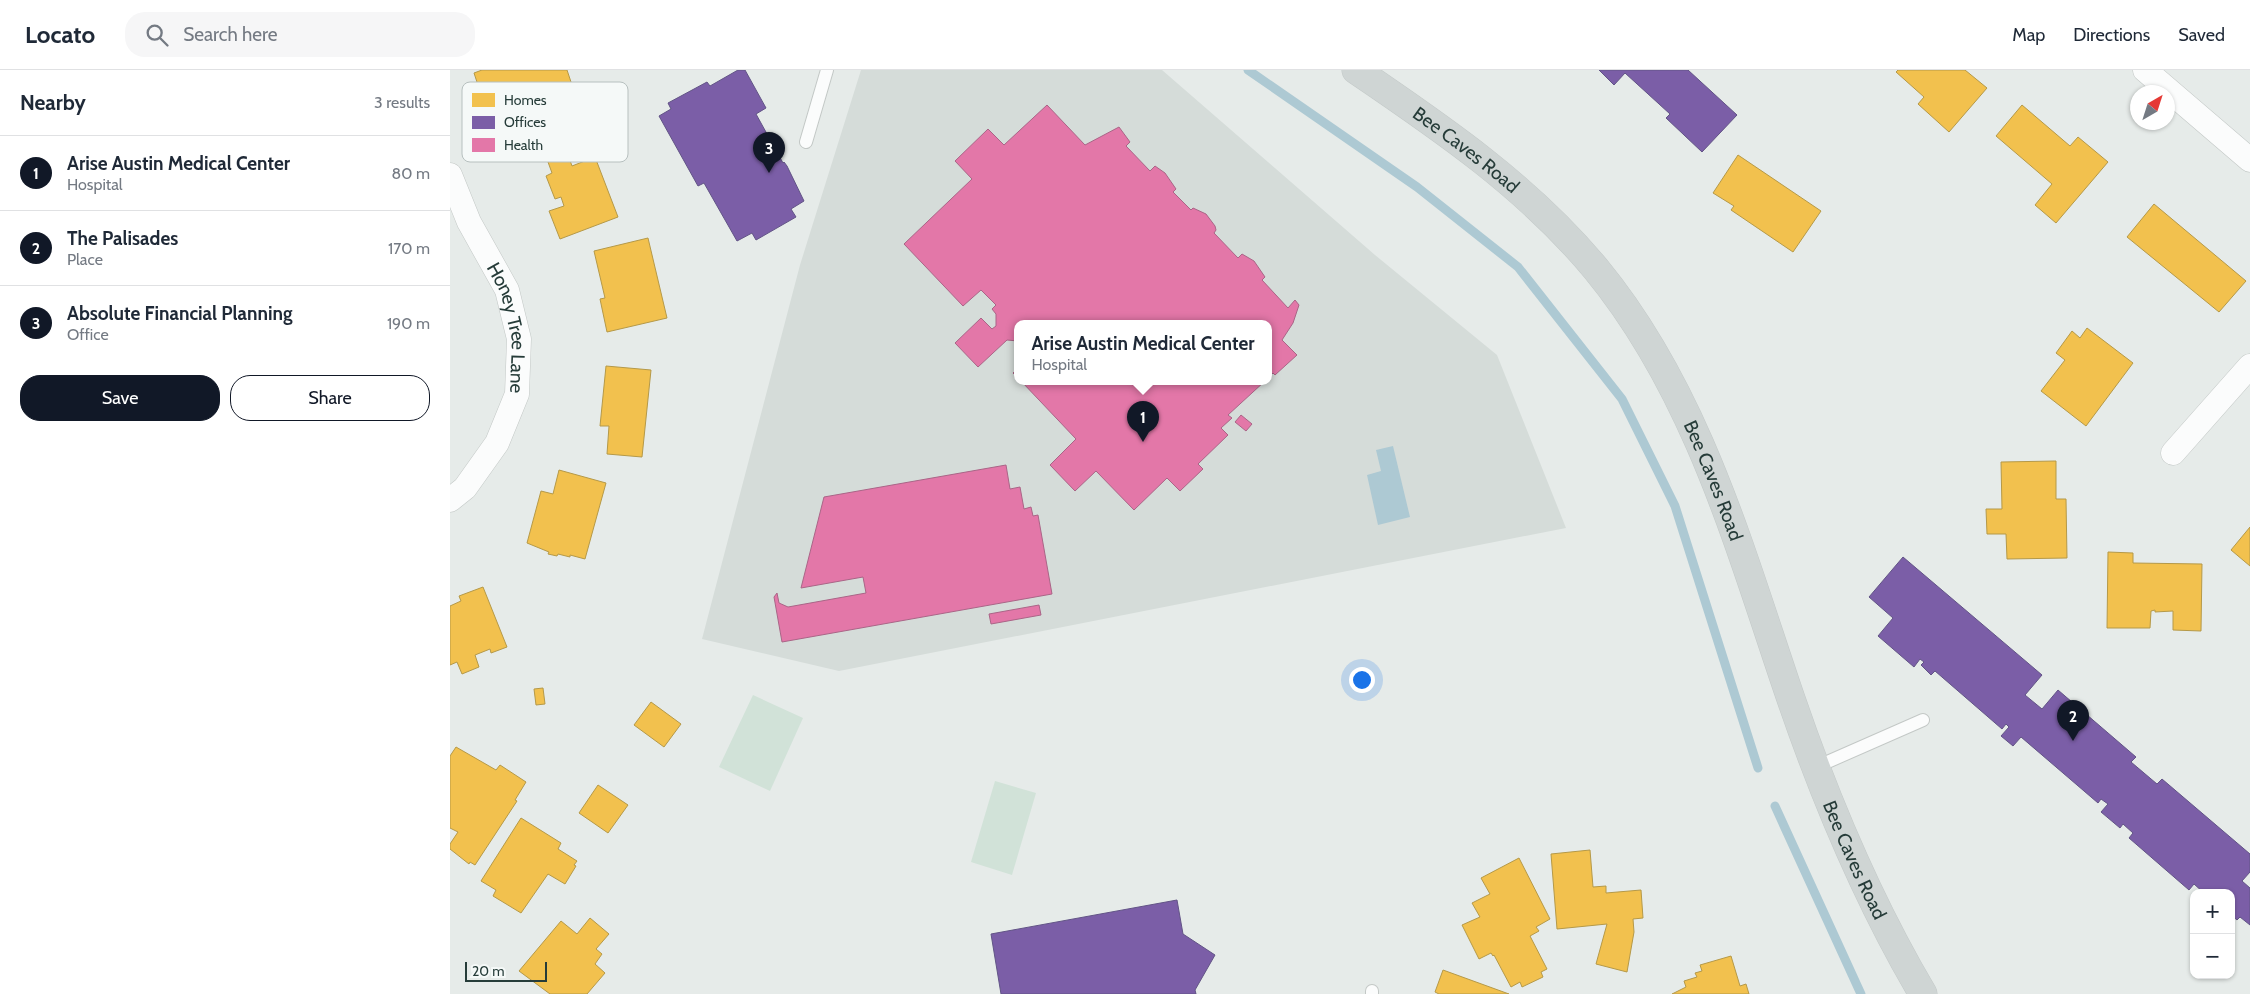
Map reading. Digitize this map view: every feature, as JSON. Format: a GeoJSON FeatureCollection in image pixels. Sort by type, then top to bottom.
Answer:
{"type":"FeatureCollection","features":[{"type":"Feature","properties":{"kind":"main road","name":"Bee Caves Road"},"geometry":{"type":"LineString","coordinates":[[1356,70],[1449,134],[1530,200],[1564,233],[1596,269],[1641,332],[1690,420],[1719,488],[1816,767],[1866,885],[1918,986]]}},
{"type":"Feature","properties":{"kind":"street"},"geometry":{"type":"LineString","coordinates":[[2144,70],[2250,160]]}},
{"type":"Feature","properties":{"kind":"street","name":"Honey Tree Lane"},"geometry":{"type":"LineString","coordinates":[[450,175],[469,222],[507,290],[519,338],[516,394],[498,443],[465,488],[450,500]]}},
{"type":"Feature","properties":{"kind":"street"},"geometry":{"type":"LineString","coordinates":[[2173,453],[2250,366]]}},
{"type":"Feature","properties":{"kind":"lane"},"geometry":{"type":"LineString","coordinates":[[806,142],[827,70]]}},
{"type":"Feature","properties":{"kind":"lane"},"geometry":{"type":"LineString","coordinates":[[1816,767],[1922,720]]}},
{"type":"Feature","properties":{"kind":"shaded area"},"geometry":{"type":"Polygon","coordinates":[[[861,70],[1162,70],[1375,255],[1497,355],[1566,528],[839,671],[702,639],[800,265],[861,70]]]}},
{"type":"Feature","properties":{"kind":"green space"},"geometry":{"type":"Polygon","coordinates":[[[753,695],[803,718],[770,791],[719,767],[753,695]]]}},
{"type":"Feature","properties":{"kind":"green space"},"geometry":{"type":"Polygon","coordinates":[[[995,781],[1036,793],[1012,875],[971,862],[995,781]]]}},
{"type":"Feature","properties":{"kind":"water"},"geometry":{"type":"Polygon","coordinates":[[[1393,446],[1410,517],[1378,525],[1367,475],[1381,471],[1376,450],[1393,446]]]}},
{"type":"Feature","properties":{"kind":"building: Homes"},"geometry":{"type":"Polygon","coordinates":[[[482,70],[567,70],[571,82],[477,82],[474,73],[482,70]]]}},
{"type":"Feature","properties":{"kind":"building: Homes"},"geometry":{"type":"Polygon","coordinates":[[[1898,70],[1965,70],[1987,88],[1949,132],[1918,104],[1924,97],[1896,72],[1898,70]]]}},
{"type":"Feature","properties":{"kind":"building: Homes"},"geometry":{"type":"Polygon","coordinates":[[[2022,105],[2070,146],[2078,137],[2108,162],[2056,223],[2035,205],[2052,184],[1996,136],[2022,105]]]}},
{"type":"Feature","properties":{"kind":"building: Homes"},"geometry":{"type":"Polygon","coordinates":[[[1738,155],[1821,211],[1793,252],[1731,210],[1734,206],[1713,193],[1738,155]]]}},
{"type":"Feature","properties":{"kind":"building: Homes"},"geometry":{"type":"Polygon","coordinates":[[[548,162],[571,162],[572,166],[582,162],[597,162],[618,217],[560,239],[549,211],[564,206],[561,197],[555,199],[546,176],[552,173],[548,162]]]}},
{"type":"Feature","properties":{"kind":"building: Homes"},"geometry":{"type":"Polygon","coordinates":[[[2154,204],[2246,281],[2219,312],[2127,237],[2154,204]]]}},
{"type":"Feature","properties":{"kind":"building: Homes"},"geometry":{"type":"Polygon","coordinates":[[[648,238],[667,318],[607,332],[600,299],[605,298],[594,251],[648,238]]]}},
{"type":"Feature","properties":{"kind":"building: Homes"},"geometry":{"type":"Polygon","coordinates":[[[2087,328],[2133,363],[2086,426],[2041,391],[2065,360],[2056,353],[2072,331],[2080,338],[2087,328]]]}},
{"type":"Feature","properties":{"kind":"building: Homes"},"geometry":{"type":"Polygon","coordinates":[[[606,366],[651,370],[642,457],[607,454],[609,426],[600,426],[606,366]]]}},
{"type":"Feature","properties":{"kind":"building: Homes"},"geometry":{"type":"Polygon","coordinates":[[[2056,461],[2056,499],[2066,499],[2067,558],[2007,559],[2006,534],[1987,534],[1986,509],[2002,509],[2001,462],[2056,461]]]}},
{"type":"Feature","properties":{"kind":"building: Homes"},"geometry":{"type":"Polygon","coordinates":[[[559,470],[606,483],[585,559],[570,555],[570,557],[548,554],[549,552],[527,543],[541,491],[553,494],[559,470]]]}},
{"type":"Feature","properties":{"kind":"building: Homes"},"geometry":{"type":"Polygon","coordinates":[[[2250,527],[2250,566],[2231,550],[2250,527]]]}},
{"type":"Feature","properties":{"kind":"building: Homes"},"geometry":{"type":"Polygon","coordinates":[[[2108,552],[2133,553],[2133,563],[2202,564],[2201,631],[2173,630],[2173,611],[2155,612],[2155,610],[2151,611],[2150,628],[2107,628],[2108,552]]]}},
{"type":"Feature","properties":{"kind":"building: Homes"},"geometry":{"type":"Polygon","coordinates":[[[483,587],[507,647],[491,653],[490,649],[475,655],[479,667],[462,674],[457,662],[450,665],[450,606],[461,601],[459,596],[483,587]]]}},
{"type":"Feature","properties":{"kind":"building: Homes"},"geometry":{"type":"Polygon","coordinates":[[[543,688],[545,704],[536,705],[534,689],[543,688]]]}},
{"type":"Feature","properties":{"kind":"building: Homes"},"geometry":{"type":"Polygon","coordinates":[[[651,702],[681,724],[664,747],[634,725],[651,702]]]}},
{"type":"Feature","properties":{"kind":"building: Homes"},"geometry":{"type":"Polygon","coordinates":[[[456,747],[496,770],[500,765],[526,782],[515,800],[517,801],[475,865],[470,862],[469,864],[450,849],[450,844],[458,832],[450,828],[450,756],[456,747]]]}},
{"type":"Feature","properties":{"kind":"building: Homes"},"geometry":{"type":"Polygon","coordinates":[[[598,785],[628,805],[608,833],[579,813],[598,785]]]}},
{"type":"Feature","properties":{"kind":"building: Homes"},"geometry":{"type":"Polygon","coordinates":[[[521,818],[561,843],[558,849],[577,861],[565,884],[548,874],[521,913],[493,896],[496,890],[481,881],[521,818]]]}},
{"type":"Feature","properties":{"kind":"building: Homes"},"geometry":{"type":"Polygon","coordinates":[[[1590,850],[1593,887],[1606,886],[1606,893],[1641,890],[1643,918],[1633,919],[1634,932],[1627,972],[1596,964],[1607,924],[1557,929],[1551,854],[1590,850]]]}},
{"type":"Feature","properties":{"kind":"building: Homes"},"geometry":{"type":"Polygon","coordinates":[[[1519,858],[1550,919],[1536,927],[1539,931],[1530,936],[1547,969],[1541,972],[1543,977],[1522,987],[1520,982],[1511,987],[1494,955],[1491,953],[1479,959],[1462,925],[1480,917],[1472,903],[1490,894],[1481,878],[1519,858]]]}},
{"type":"Feature","properties":{"kind":"building: Homes"},"geometry":{"type":"Polygon","coordinates":[[[590,918],[609,934],[596,949],[602,954],[595,964],[605,973],[587,994],[550,994],[519,971],[561,921],[577,934],[590,918]]]}},
{"type":"Feature","properties":{"kind":"building: Homes"},"geometry":{"type":"Polygon","coordinates":[[[1731,956],[1740,986],[1746,984],[1749,994],[1672,994],[1686,987],[1684,981],[1697,977],[1695,973],[1702,971],[1700,965],[1731,956]]]}},
{"type":"Feature","properties":{"kind":"building: Homes"},"geometry":{"type":"Polygon","coordinates":[[[1443,970],[1509,994],[1439,994],[1435,992],[1443,970]]]}},
{"type":"Feature","properties":{"kind":"building: Offices"},"geometry":{"type":"Polygon","coordinates":[[[738,70],[745,70],[766,108],[756,114],[783,163],[787,166],[804,201],[791,209],[796,217],[756,240],[752,233],[737,241],[704,183],[698,186],[659,116],[671,109],[668,103],[707,82],[710,86],[738,70]]]}},
{"type":"Feature","properties":{"kind":"building: Offices"},"geometry":{"type":"Polygon","coordinates":[[[1599,70],[1688,70],[1737,115],[1702,152],[1666,118],[1670,114],[1625,73],[1614,85],[1599,70]]]}},
{"type":"Feature","properties":{"kind":"building: Offices"},"geometry":{"type":"Polygon","coordinates":[[[1903,557],[2042,675],[2025,695],[2042,709],[2058,690],[2136,757],[2131,762],[2157,784],[2162,779],[2250,854],[2250,872],[2242,881],[2250,888],[2250,925],[2240,917],[2237,920],[2235,918],[2235,889],[2200,889],[2194,884],[2189,890],[2129,838],[2133,833],[2123,824],[2120,828],[2101,812],[2108,804],[2101,799],[2098,803],[2021,737],[2013,746],[2001,736],[2009,727],[2006,724],[2002,729],[1935,671],[1931,675],[1921,665],[1924,662],[1920,659],[1914,667],[1878,636],[1893,618],[1869,597],[1903,557]]]}},
{"type":"Feature","properties":{"kind":"building: Offices"},"geometry":{"type":"Polygon","coordinates":[[[1177,900],[1183,934],[1215,955],[1195,990],[1196,994],[1001,994],[991,934],[1177,900]]]}},
{"type":"Feature","properties":{"kind":"building: Health"},"geometry":{"type":"Polygon","coordinates":[[[1047,105],[1085,145],[1119,127],[1130,142],[1126,146],[1150,171],[1155,166],[1165,173],[1176,189],[1173,192],[1191,210],[1193,208],[1206,214],[1215,226],[1216,230],[1214,233],[1238,258],[1242,254],[1254,261],[1265,277],[1262,280],[1288,308],[1295,300],[1299,305],[1293,323],[1282,340],[1297,355],[1275,375],[1272,374],[1272,320],[1014,320],[1014,341],[1007,340],[978,367],[955,343],[981,318],[992,329],[996,326],[996,314],[992,309],[996,305],[981,290],[963,306],[904,244],[972,179],[955,161],[988,129],[1004,145],[1047,105]]]}},
{"type":"Feature","properties":{"kind":"building: Health"},"geometry":{"type":"Polygon","coordinates":[[[1025,385],[1261,385],[1228,415],[1232,418],[1221,428],[1228,435],[1198,464],[1203,469],[1180,491],[1167,478],[1134,510],[1096,471],[1075,491],[1050,465],[1076,439],[1025,385]]]}},
{"type":"Feature","properties":{"kind":"building: Health"},"geometry":{"type":"Polygon","coordinates":[[[1241,415],[1252,424],[1246,431],[1235,422],[1241,415]]]}},
{"type":"Feature","properties":{"kind":"building: Health"},"geometry":{"type":"Polygon","coordinates":[[[1006,465],[1010,489],[1020,487],[1024,509],[1031,507],[1033,516],[1038,515],[1052,594],[782,642],[774,597],[777,593],[779,603],[788,607],[866,593],[863,577],[801,588],[824,497],[1006,465]]]}},
{"type":"Feature","properties":{"kind":"building: Health"},"geometry":{"type":"Polygon","coordinates":[[[1039,605],[1041,615],[991,624],[989,614],[1039,605]]]}},
{"type":"Feature","properties":{"kind":"waterway"},"geometry":{"type":"LineString","coordinates":[[1248,70],[1417,187],[1518,267],[1622,399],[1675,506],[1758,768]]}},
{"type":"Feature","properties":{"kind":"waterway"},"geometry":{"type":"LineString","coordinates":[[1775,806],[1861,994]]}},
{"type":"Feature","properties":{"kind":"place","name":"Absolute Financial Planning"},"geometry":{"type":"Point","coordinates":[769,173]}},
{"type":"Feature","properties":{"kind":"place","name":"Arise Austin Medical Center"},"geometry":{"type":"Point","coordinates":[1143,442]}},
{"type":"Feature","properties":{"kind":"place","name":"The Palisades"},"geometry":{"type":"Point","coordinates":[2073,741]}}]}
